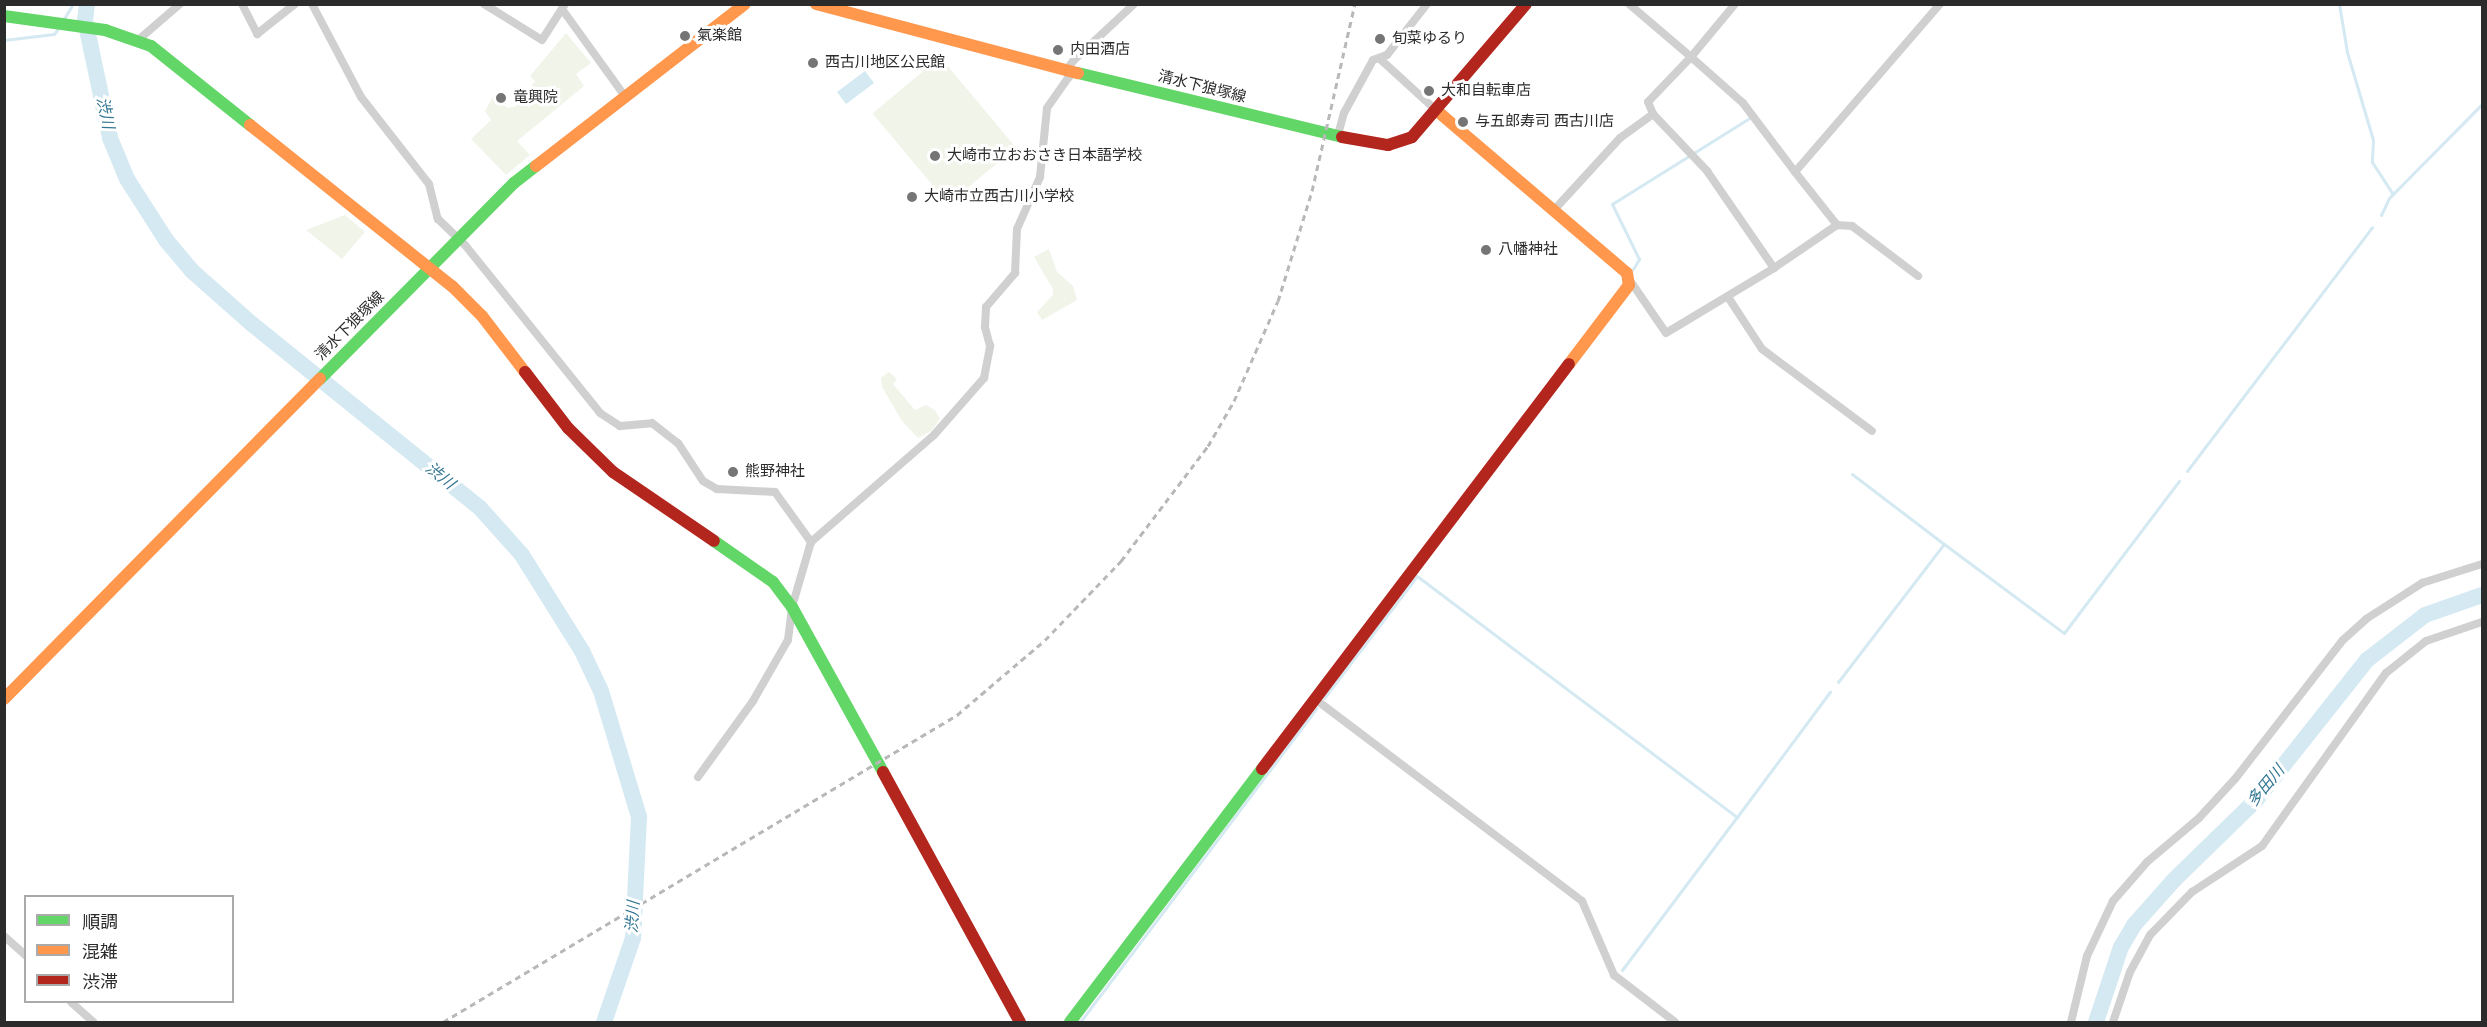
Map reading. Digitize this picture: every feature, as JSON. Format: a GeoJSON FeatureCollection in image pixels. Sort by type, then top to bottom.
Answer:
{"type":"FeatureCollection","features":[{"type":"Feature","properties":{"kind":"street"},"geometry":{"type":"LineString","coordinates":[[137,41],[180,4]]}},
{"type":"Feature","properties":{"kind":"street"},"geometry":{"type":"LineString","coordinates":[[242,4],[257,34],[295,4]]}},
{"type":"Feature","properties":{"kind":"street"},"geometry":{"type":"LineString","coordinates":[[312,4],[361,97],[429,184],[438,219],[459,240],[612,424],[629,427],[652,423],[678,443],[703,481],[717,489],[776,492],[811,542]]}},
{"type":"Feature","properties":{"kind":"street"},"geometry":{"type":"LineString","coordinates":[[484,4],[542,40],[564,7],[624,95]]}},
{"type":"Feature","properties":{"kind":"street","name":"清水下狼塚線"},"geometry":{"type":"LineString","coordinates":[[4,699],[514,183],[624,95],[745,4]]}},
{"type":"Feature","properties":{"kind":"street","name":"清水下狼塚線"},"geometry":{"type":"LineString","coordinates":[[816,4],[1067,69],[1379,145],[1398,144],[1412,137],[1526,4]]}},
{"type":"Feature","properties":{"kind":"street"},"geometry":{"type":"LineString","coordinates":[[698,777],[753,701],[788,640],[792,607],[811,542],[934,435],[984,378],[990,346],[985,327],[986,307],[1015,273],[1017,229],[1040,177],[1047,108],[1069,77],[1067,69],[1134,4]]}},
{"type":"Feature","properties":{"kind":"street"},"geometry":{"type":"LineString","coordinates":[[1338,135],[1349,104],[1373,60],[1387,55],[1427,4]]}},
{"type":"Feature","properties":{"kind":"street"},"geometry":{"type":"LineString","coordinates":[[1629,4],[1743,103],[1837,225]]}},
{"type":"Feature","properties":{"kind":"street"},"geometry":{"type":"LineString","coordinates":[[1735,4],[1691,57],[1648,102],[1653,114],[1691,154],[1774,268]]}},
{"type":"Feature","properties":{"kind":"street"},"geometry":{"type":"LineString","coordinates":[[1795,172],[1940,4]]}},
{"type":"Feature","properties":{"kind":"street"},"geometry":{"type":"LineString","coordinates":[[4,16],[105,30],[151,46],[430,267],[482,316],[589,451],[613,472],[773,582],[792,607],[1020,1023]]}},
{"type":"Feature","properties":{"kind":"street"},"geometry":{"type":"LineString","coordinates":[[1379,58],[1436,110],[1627,273],[1666,333],[1774,268],[1837,225],[1852,226],[1918,276]]}},
{"type":"Feature","properties":{"kind":"street"},"geometry":{"type":"LineString","coordinates":[[1554,210],[1620,138],[1653,114]]}},
{"type":"Feature","properties":{"kind":"street"},"geometry":{"type":"LineString","coordinates":[[1070,1023],[1629,285],[1629,279]]}},
{"type":"Feature","properties":{"kind":"street"},"geometry":{"type":"LineString","coordinates":[[1728,297],[1762,349],[1872,431]]}},
{"type":"Feature","properties":{"kind":"street"},"geometry":{"type":"LineString","coordinates":[[2071,1023],[2087,956],[2113,901],[2147,862],[2199,818],[2235,779],[2343,640],[2366,619],[2422,583],[2482,564]]}},
{"type":"Feature","properties":{"kind":"street"},"geometry":{"type":"LineString","coordinates":[[2113,1023],[2130,972],[2150,935],[2192,892],[2262,846],[2386,673],[2426,641],[2482,622]]}},
{"type":"Feature","properties":{"kind":"street"},"geometry":{"type":"LineString","coordinates":[[1315,699],[1582,901],[1614,975],[1675,1023]]}},
{"type":"Feature","properties":{"kind":"street"},"geometry":{"type":"LineString","coordinates":[[4,936],[24,954]]}},
{"type":"Feature","properties":{"kind":"street"},"geometry":{"type":"LineString","coordinates":[[73,1003],[93,1023]]}},
{"type":"Feature","properties":{"kind":"shaded area"},"geometry":{"type":"Polygon","coordinates":[[[566,33],[591,63],[576,74],[584,86],[517,141],[530,155],[506,175],[471,139],[491,120],[485,111],[493,97],[508,108],[516,106],[535,81],[530,76],[566,33]]]}},
{"type":"Feature","properties":{"kind":"shaded area"},"geometry":{"type":"Polygon","coordinates":[[[940,57],[1016,147],[948,204],[873,114],[940,57]]]}},
{"type":"Feature","properties":{"kind":"shaded area"},"geometry":{"type":"Polygon","coordinates":[[[345,215],[365,232],[342,259],[306,230],[345,215]]]}},
{"type":"Feature","properties":{"kind":"shaded area"},"geometry":{"type":"Polygon","coordinates":[[[1049,249],[1057,272],[1073,286],[1077,300],[1042,320],[1037,312],[1053,295],[1053,289],[1034,257],[1049,249]]]}},
{"type":"Feature","properties":{"kind":"shaded area"},"geometry":{"type":"Polygon","coordinates":[[[889,372],[897,379],[893,384],[915,410],[926,405],[935,410],[940,419],[931,431],[918,438],[902,421],[882,387],[881,378],[889,372]]]}},
{"type":"Feature","properties":{"kind":"water"},"geometry":{"type":"Polygon","coordinates":[[[865,71],[874,83],[846,104],[837,92],[865,71]]]}},
{"type":"Feature","properties":{"kind":"waterway"},"geometry":{"type":"LineString","coordinates":[[62,22],[73,4]]}},
{"type":"Feature","properties":{"kind":"waterway","name":"渋川"},"geometry":{"type":"LineString","coordinates":[[87,4],[85,20],[110,138],[127,179],[166,240],[192,271],[252,324],[480,508],[522,555],[582,651],[601,691],[639,817],[633,938],[604,1022]]}},
{"type":"Feature","properties":{"kind":"waterway"},"geometry":{"type":"LineString","coordinates":[[2339,4],[2347,52],[2373,140],[2372,162],[2393,194]]}},
{"type":"Feature","properties":{"kind":"waterway"},"geometry":{"type":"LineString","coordinates":[[4,40],[54,34],[59,27]]}},
{"type":"Feature","properties":{"kind":"waterway"},"geometry":{"type":"LineString","coordinates":[[2381,215],[2389,198],[2482,104]]}},
{"type":"Feature","properties":{"kind":"waterway"},"geometry":{"type":"LineString","coordinates":[[1633,269],[1639,259],[1612,204],[1751,117]]}},
{"type":"Feature","properties":{"kind":"waterway"},"geometry":{"type":"LineString","coordinates":[[2187,471],[2372,227]]}},
{"type":"Feature","properties":{"kind":"waterway"},"geometry":{"type":"LineString","coordinates":[[1852,474],[1944,544]]}},
{"type":"Feature","properties":{"kind":"waterway"},"geometry":{"type":"LineString","coordinates":[[1838,682],[1944,544],[2064,633],[2179,481]]}},
{"type":"Feature","properties":{"kind":"waterway"},"geometry":{"type":"LineString","coordinates":[[1324,698],[1417,576],[1737,817],[1830,692]]}},
{"type":"Feature","properties":{"kind":"waterway","name":"多田川"},"geometry":{"type":"LineString","coordinates":[[2096,1022],[2121,947],[2134,925],[2174,880],[2256,800],[2367,660],[2425,615],[2482,595]]}},
{"type":"Feature","properties":{"kind":"waterway"},"geometry":{"type":"LineString","coordinates":[[1080,1022],[1317,708]]}},
{"type":"Feature","properties":{"kind":"waterway"},"geometry":{"type":"LineString","coordinates":[[1622,970],[1737,817]]}},
{"type":"Feature","properties":{"kind":"railway"},"geometry":{"type":"LineString","coordinates":[[443,1022],[957,715],[1045,640],[1121,561],[1208,446],[1234,401],[1278,301],[1312,191],[1355,4]]}},
{"type":"Feature","properties":{"kind":"traffic: fast"},"geometry":{"type":"LineString","coordinates":[[4,16],[105,30],[151,46],[250,125]]}},
{"type":"Feature","properties":{"kind":"traffic: fast"},"geometry":{"type":"LineString","coordinates":[[1078,73],[1342,137]]}},
{"type":"Feature","properties":{"kind":"traffic: fast"},"geometry":{"type":"LineString","coordinates":[[320,379],[514,183],[536,166]]}},
{"type":"Feature","properties":{"kind":"traffic: fast"},"geometry":{"type":"LineString","coordinates":[[714,541],[773,582],[792,607],[883,772]]}},
{"type":"Feature","properties":{"kind":"traffic: fast"},"geometry":{"type":"LineString","coordinates":[[1070,1022],[1262,769]]}},
{"type":"Feature","properties":{"kind":"traffic: slow"},"geometry":{"type":"LineString","coordinates":[[536,166],[745,4]]}},
{"type":"Feature","properties":{"kind":"traffic: slow"},"geometry":{"type":"LineString","coordinates":[[816,4],[1078,73]]}},
{"type":"Feature","properties":{"kind":"traffic: slow"},"geometry":{"type":"LineString","coordinates":[[1436,110],[1627,273],[1629,285],[1569,364]]}},
{"type":"Feature","properties":{"kind":"traffic: slow"},"geometry":{"type":"LineString","coordinates":[[250,125],[452,286],[482,316],[525,372]]}},
{"type":"Feature","properties":{"kind":"traffic: slow"},"geometry":{"type":"LineString","coordinates":[[4,699],[320,379]]}},
{"type":"Feature","properties":{"kind":"traffic: jam"},"geometry":{"type":"LineString","coordinates":[[1342,137],[1388,145],[1412,137],[1526,4]]}},
{"type":"Feature","properties":{"kind":"traffic: jam"},"geometry":{"type":"LineString","coordinates":[[1262,769],[1569,364]]}},
{"type":"Feature","properties":{"kind":"traffic: jam"},"geometry":{"type":"LineString","coordinates":[[525,372],[568,428],[613,472],[714,541]]}},
{"type":"Feature","properties":{"kind":"traffic: jam"},"geometry":{"type":"LineString","coordinates":[[883,772],[1020,1022]]}},
{"type":"Feature","properties":{"kind":"place","name":"氣楽館"},"geometry":{"type":"Point","coordinates":[685,36]}},
{"type":"Feature","properties":{"kind":"place","name":"旬菜ゆるり"},"geometry":{"type":"Point","coordinates":[1380,39]}},
{"type":"Feature","properties":{"kind":"place","name":"内田酒店"},"geometry":{"type":"Point","coordinates":[1058,50]}},
{"type":"Feature","properties":{"kind":"place","name":"西古川地区公民館"},"geometry":{"type":"Point","coordinates":[813,63]}},
{"type":"Feature","properties":{"kind":"place","name":"大和自転車店"},"geometry":{"type":"Point","coordinates":[1429,91]}},
{"type":"Feature","properties":{"kind":"place","name":"竜興院"},"geometry":{"type":"Point","coordinates":[501,98]}},
{"type":"Feature","properties":{"kind":"place","name":"与五郎寿司 西古川店"},"geometry":{"type":"Point","coordinates":[1463,122]}},
{"type":"Feature","properties":{"kind":"place","name":"大崎市立おおさき日本語学校"},"geometry":{"type":"Point","coordinates":[935,156]}},
{"type":"Feature","properties":{"kind":"place","name":"大崎市立西古川小学校"},"geometry":{"type":"Point","coordinates":[912,197]}},
{"type":"Feature","properties":{"kind":"place","name":"八幡神社"},"geometry":{"type":"Point","coordinates":[1486,250]}},
{"type":"Feature","properties":{"kind":"place","name":"熊野神社"},"geometry":{"type":"Point","coordinates":[733,472]}}]}
